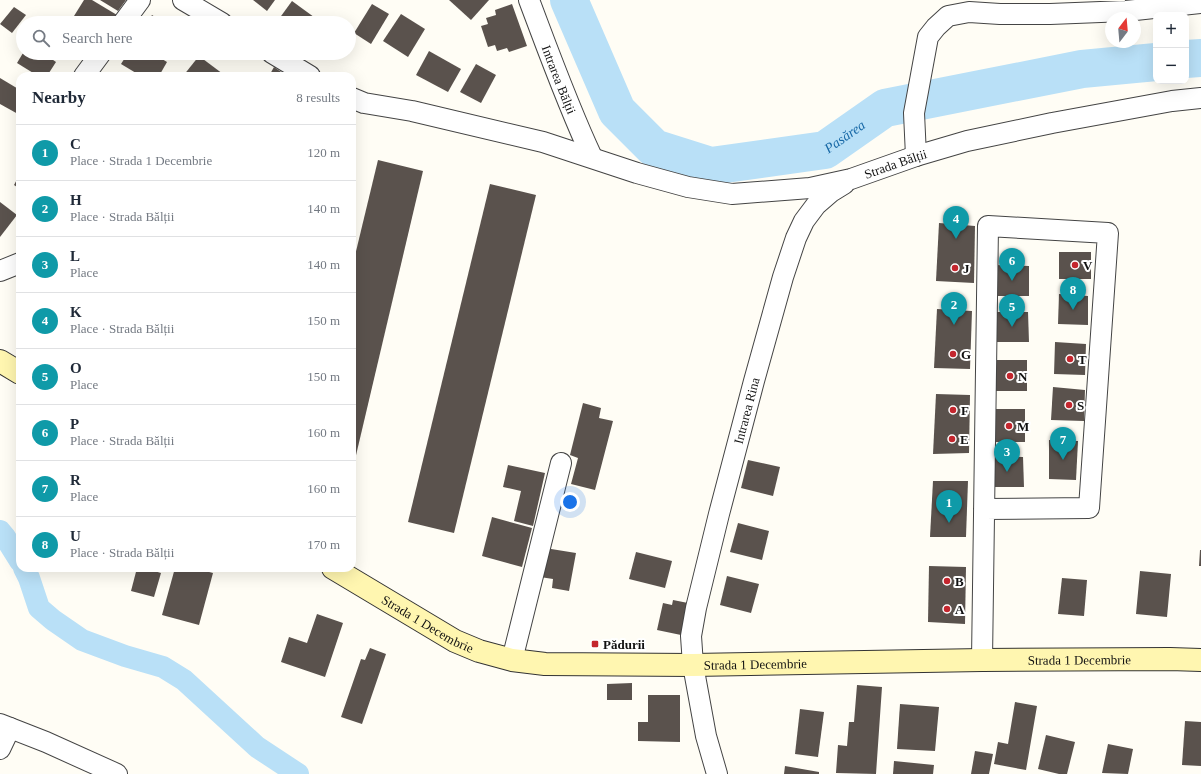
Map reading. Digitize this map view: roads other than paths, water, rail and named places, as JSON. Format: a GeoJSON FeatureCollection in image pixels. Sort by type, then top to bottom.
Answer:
{"type":"FeatureCollection","features":[{"type":"Feature","properties":{"kind":"main road"},"geometry":{"type":"LineString","coordinates":[[0,361],[16,371]]}},
{"type":"Feature","properties":{"kind":"main road","name":"Strada 1 Decembrie"},"geometry":{"type":"LineString","coordinates":[[340,572],[455,641],[479,652],[512,660],[545,664],[693,665],[982,660],[1201,660]]}},
{"type":"Feature","properties":{"kind":"street"},"geometry":{"type":"LineString","coordinates":[[128,16],[140,0]]}},
{"type":"Feature","properties":{"kind":"street"},"geometry":{"type":"LineString","coordinates":[[183,0],[210,16]]}},
{"type":"Feature","properties":{"kind":"street","name":"Intrarea Bălții"},"geometry":{"type":"LineString","coordinates":[[529,0],[563,91],[592,158]]}},
{"type":"Feature","properties":{"kind":"street"},"geometry":{"type":"LineString","coordinates":[[916,156],[914,113],[928,37],[948,16],[969,12],[1000,14],[1201,3]]}},
{"type":"Feature","properties":{"kind":"street"},"geometry":{"type":"LineString","coordinates":[[87,72],[96,60]]}},
{"type":"Feature","properties":{"kind":"street"},"geometry":{"type":"LineString","coordinates":[[284,60],[303,72]]}},
{"type":"Feature","properties":{"kind":"street","name":"Strada Bălții"},"geometry":{"type":"LineString","coordinates":[[356,103],[412,111],[543,142],[637,173],[688,187],[732,194],[810,188],[851,179],[916,156],[967,141],[1052,123],[1201,98]]}},
{"type":"Feature","properties":{"kind":"street","name":"Intrarea Rina"},"geometry":{"type":"LineString","coordinates":[[717,774],[706,736],[693,665],[691,636],[696,608],[719,514],[783,277],[796,238],[804,221],[816,206],[831,192],[851,179]]}},
{"type":"Feature","properties":{"kind":"street"},"geometry":{"type":"LineString","coordinates":[[982,660],[984,509],[988,226],[1108,233],[1089,508],[984,509]]}},
{"type":"Feature","properties":{"kind":"street"},"geometry":{"type":"LineString","coordinates":[[0,271],[16,265]]}},
{"type":"Feature","properties":{"kind":"street"},"geometry":{"type":"LineString","coordinates":[[512,660],[561,463]]}},
{"type":"Feature","properties":{"kind":"street"},"geometry":{"type":"LineString","coordinates":[[0,749],[5,726],[46,742],[117,774]]}},
{"type":"Feature","properties":{"kind":"waterway","name":"Pasărea"},"geometry":{"type":"LineString","coordinates":[[569,0],[617,111],[654,148],[711,166],[825,150],[885,108],[1082,69],[1153,62]]}},
{"type":"Feature","properties":{"kind":"waterway","name":"Pasărea"},"geometry":{"type":"LineString","coordinates":[[1189,59],[1201,58]]}},
{"type":"Feature","properties":{"kind":"waterway"},"geometry":{"type":"LineString","coordinates":[[0,531],[16,555]]}},
{"type":"Feature","properties":{"kind":"waterway"},"geometry":{"type":"LineString","coordinates":[[26,572],[39,608],[53,620],[82,640],[125,656],[163,667],[184,680],[257,747],[298,774]]}},
{"type":"Feature","properties":{"kind":"place","name":"K"},"geometry":{"type":"Point","coordinates":[956,239]}},
{"type":"Feature","properties":{"kind":"place","name":"V"},"geometry":{"type":"Point","coordinates":[1075,265]}},
{"type":"Feature","properties":{"kind":"place","name":"J"},"geometry":{"type":"Point","coordinates":[955,268]}},
{"type":"Feature","properties":{"kind":"place","name":"P"},"geometry":{"type":"Point","coordinates":[1012,281]}},
{"type":"Feature","properties":{"kind":"place","name":"U"},"geometry":{"type":"Point","coordinates":[1073,310]}},
{"type":"Feature","properties":{"kind":"place","name":"H"},"geometry":{"type":"Point","coordinates":[954,325]}},
{"type":"Feature","properties":{"kind":"place","name":"O"},"geometry":{"type":"Point","coordinates":[1012,327]}},
{"type":"Feature","properties":{"kind":"place","name":"G"},"geometry":{"type":"Point","coordinates":[953,354]}},
{"type":"Feature","properties":{"kind":"place","name":"T"},"geometry":{"type":"Point","coordinates":[1070,359]}},
{"type":"Feature","properties":{"kind":"place","name":"N"},"geometry":{"type":"Point","coordinates":[1010,376]}},
{"type":"Feature","properties":{"kind":"place","name":"S"},"geometry":{"type":"Point","coordinates":[1069,405]}},
{"type":"Feature","properties":{"kind":"place","name":"F"},"geometry":{"type":"Point","coordinates":[953,410]}},
{"type":"Feature","properties":{"kind":"place","name":"M"},"geometry":{"type":"Point","coordinates":[1009,426]}},
{"type":"Feature","properties":{"kind":"place","name":"E"},"geometry":{"type":"Point","coordinates":[952,439]}},
{"type":"Feature","properties":{"kind":"place","name":"R"},"geometry":{"type":"Point","coordinates":[1063,460]}},
{"type":"Feature","properties":{"kind":"place","name":"L"},"geometry":{"type":"Point","coordinates":[1007,472]}},
{"type":"Feature","properties":{"kind":"place","name":"C"},"geometry":{"type":"Point","coordinates":[949,523]}},
{"type":"Feature","properties":{"kind":"place","name":"B"},"geometry":{"type":"Point","coordinates":[947,581]}},
{"type":"Feature","properties":{"kind":"place","name":"A"},"geometry":{"type":"Point","coordinates":[947,609]}},
{"type":"Feature","properties":{"kind":"place","name":"Pădurii"},"geometry":{"type":"Point","coordinates":[595,644]}}]}
